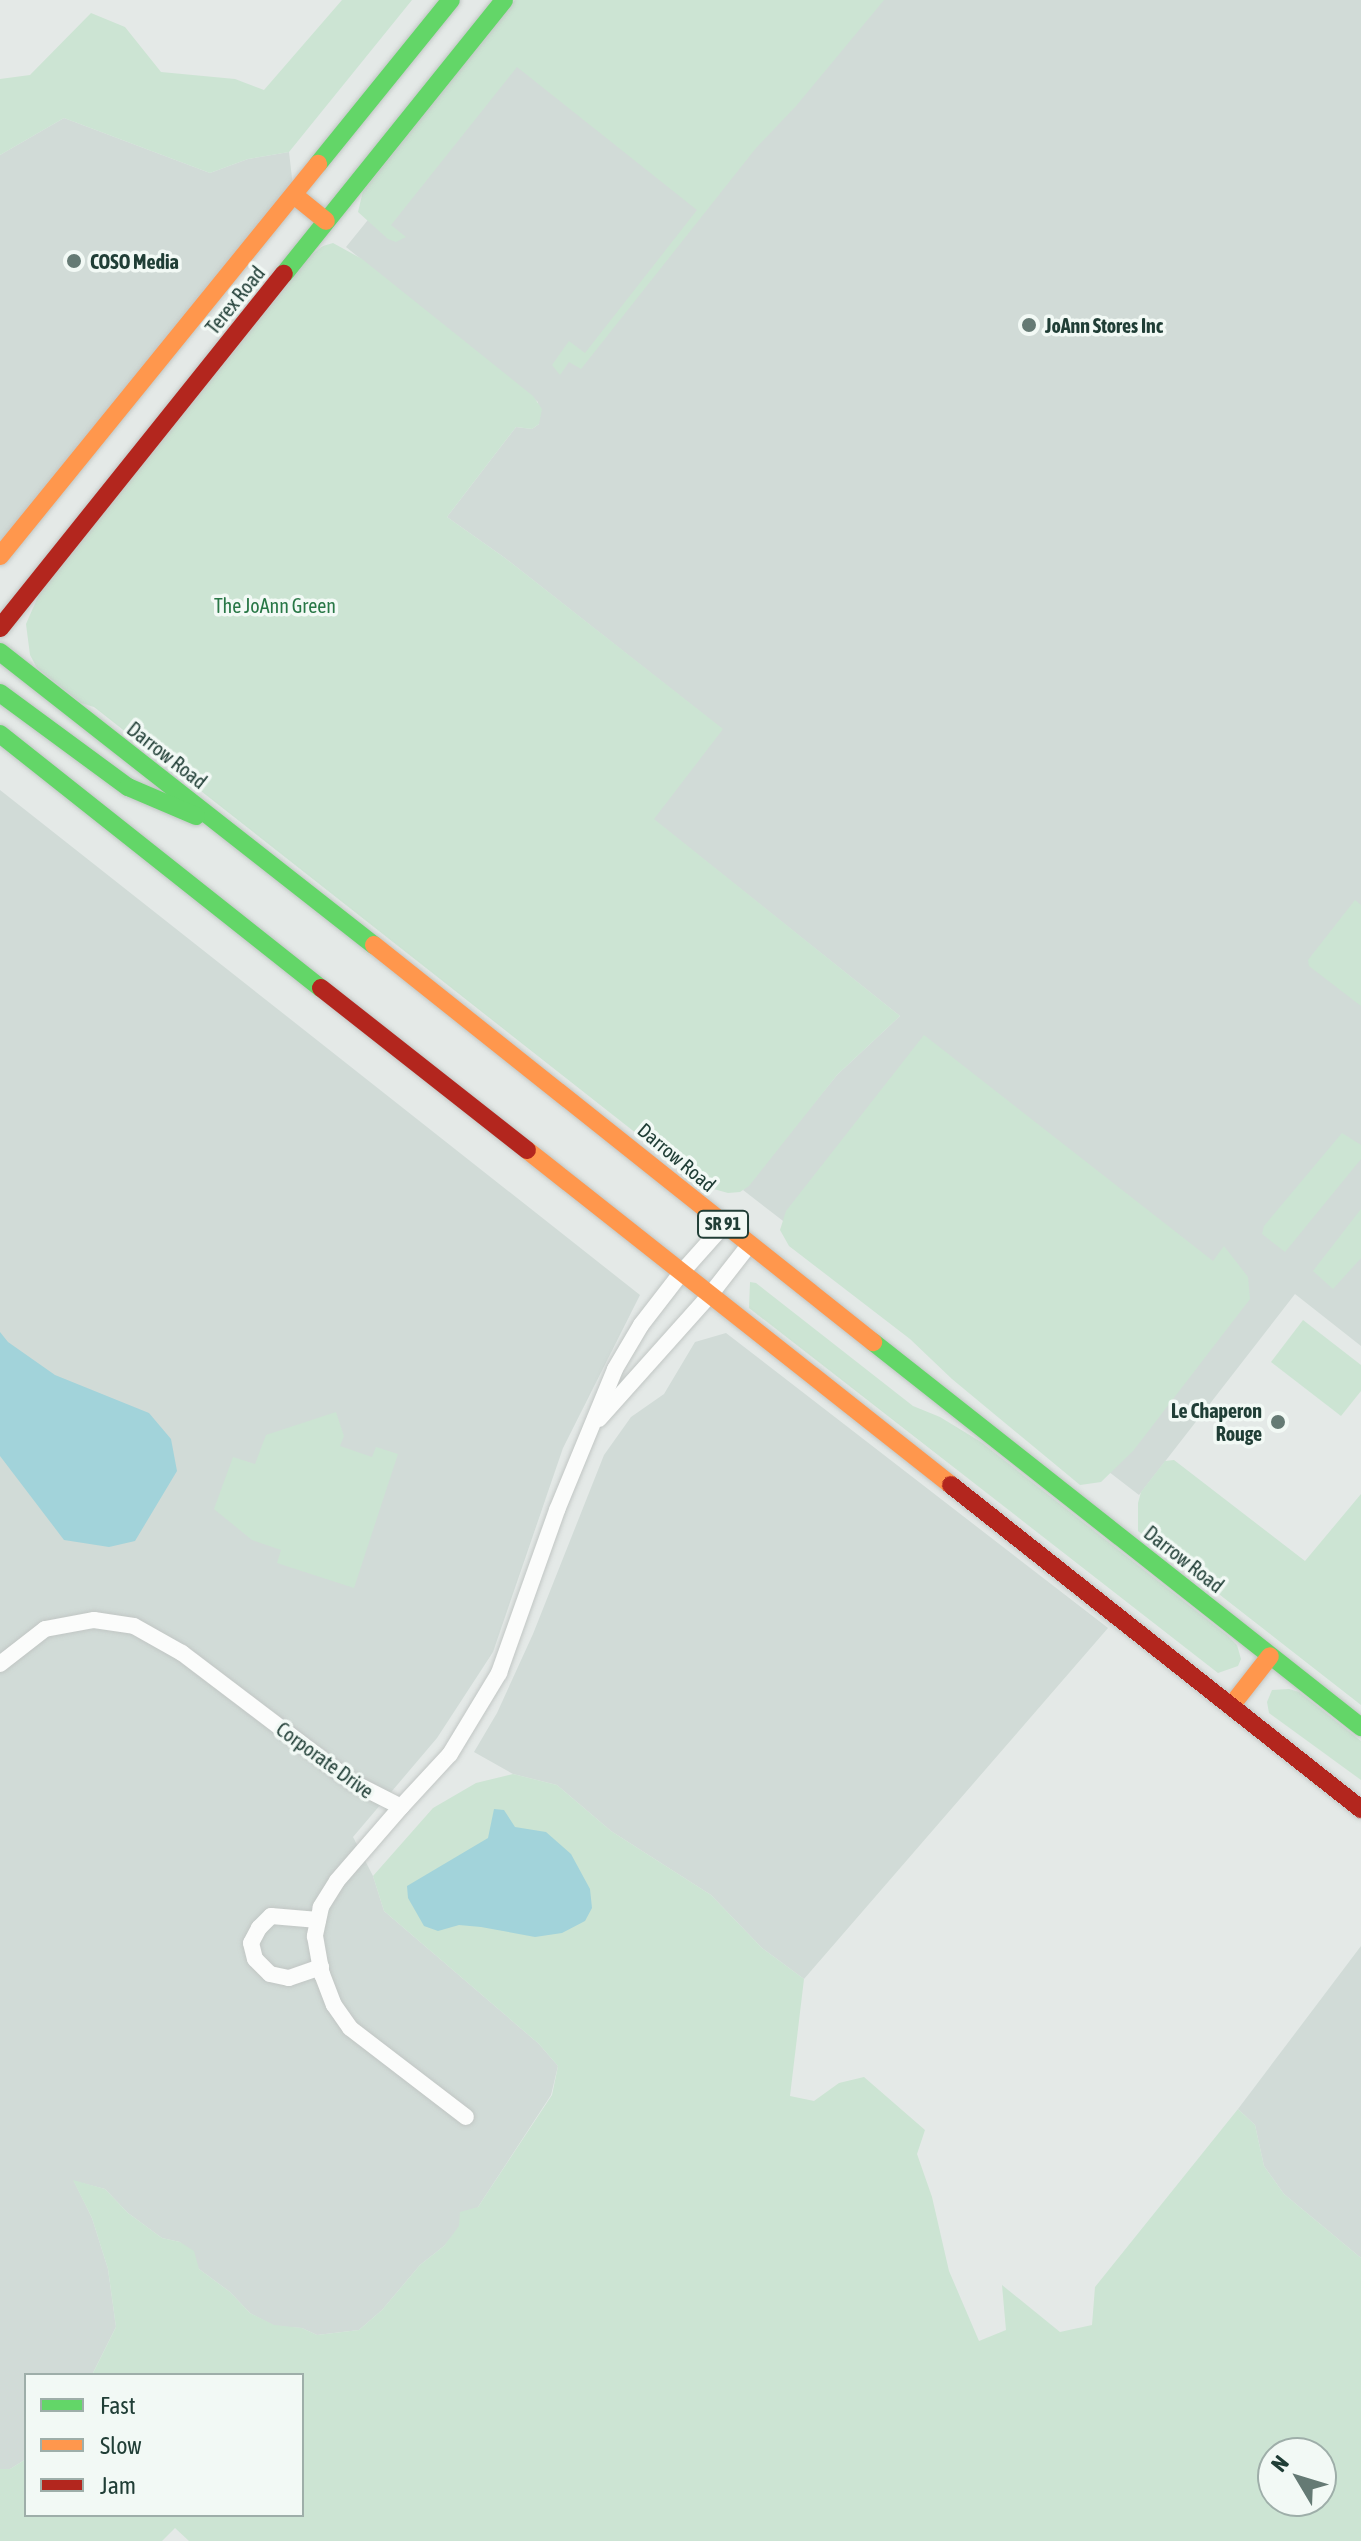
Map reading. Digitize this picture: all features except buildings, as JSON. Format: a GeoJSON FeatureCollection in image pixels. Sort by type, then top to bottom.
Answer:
{"type":"FeatureCollection","features":[{"type":"Feature","properties":{"kind":"main road","name":"Terex Road"},"geometry":{"type":"LineString","coordinates":[[0,556],[451,0]]}},
{"type":"Feature","properties":{"kind":"main road","name":"Terex Road"},"geometry":{"type":"LineString","coordinates":[[0,628],[504,0]]}},
{"type":"Feature","properties":{"kind":"main road"},"geometry":{"type":"LineString","coordinates":[[294,195],[326,221]]}},
{"type":"Feature","properties":{"kind":"main road","name":"Darrow Road"},"geometry":{"type":"LineString","coordinates":[[0,652],[584,1109],[749,1245],[1361,1727]]}},
{"type":"Feature","properties":{"kind":"main road"},"geometry":{"type":"LineString","coordinates":[[0,693],[128,787],[224,827]]}},
{"type":"Feature","properties":{"kind":"main road"},"geometry":{"type":"LineString","coordinates":[[0,734],[1361,1809]]}},
{"type":"Feature","properties":{"kind":"main road"},"geometry":{"type":"LineString","coordinates":[[1231,1706],[1270,1656]]}},
{"type":"Feature","properties":{"kind":"street"},"geometry":{"type":"LineString","coordinates":[[466,2117],[350,2028],[334,2005],[321,1967],[315,1936],[321,1907],[337,1881],[450,1754],[499,1673],[572,1470],[596,1423],[615,1369],[641,1325],[724,1225]]}},
{"type":"Feature","properties":{"kind":"street"},"geometry":{"type":"LineString","coordinates":[[596,1423],[710,1295],[749,1245]]}},
{"type":"Feature","properties":{"kind":"street","name":"Corporate Drive"},"geometry":{"type":"LineString","coordinates":[[0,1664],[45,1629],[94,1620],[134,1626],[182,1653],[352,1782],[401,1807]]}},
{"type":"Feature","properties":{"kind":"street"},"geometry":{"type":"LineString","coordinates":[[318,1920],[271,1916],[259,1928],[251,1943],[255,1959],[270,1974],[289,1978],[321,1967]]}},
{"type":"Feature","properties":{"kind":"shaded area"},"geometry":{"type":"Polygon","coordinates":[[[546,0],[1361,0],[1361,1346],[1295,1294],[1139,1495],[743,1190],[837,1075],[900,1016],[653,819],[722,729],[505,558],[447,517],[516,427],[532,429],[539,424],[538,402],[346,247],[546,0]]]}},
{"type":"Feature","properties":{"kind":"shaded area"},"geometry":{"type":"Polygon","coordinates":[[[64,118],[210,173],[248,159],[289,152],[294,195],[0,556],[0,155],[64,118]]]}},
{"type":"Feature","properties":{"kind":"shaded area"},"geometry":{"type":"Polygon","coordinates":[[[0,790],[640,1295],[563,1448],[493,1652],[437,1738],[353,1837],[373,1876],[384,1911],[539,2044],[558,2066],[551,2095],[478,2207],[444,2246],[420,2265],[382,2310],[359,2330],[317,2335],[302,2328],[274,2326],[250,2313],[230,2292],[199,2269],[180,2242],[162,2238],[128,2213],[105,2189],[74,2181],[92,2218],[108,2269],[116,2327],[93,2373],[24,2373],[24,2460],[10,2469],[0,2469],[0,790]]]}},
{"type":"Feature","properties":{"kind":"shaded area"},"geometry":{"type":"Polygon","coordinates":[[[726,1333],[1108,1628],[804,1979],[762,1948],[711,1895],[611,1831],[557,1785],[513,1774],[474,1752],[497,1713],[533,1634],[604,1455],[631,1417],[664,1394],[695,1342],[726,1333]]]}},
{"type":"Feature","properties":{"kind":"shaded area"},"geometry":{"type":"Polygon","coordinates":[[[1361,1946],[1361,2258],[1284,2194],[1264,2166],[1255,2125],[1238,2109],[1361,1946]]]}},
{"type":"Feature","properties":{"kind":"green space"},"geometry":{"type":"Polygon","coordinates":[[[342,0],[412,0],[289,152],[248,159],[210,173],[64,118],[0,155],[0,79],[30,75],[91,13],[125,27],[161,72],[235,79],[264,90],[342,0]]]}},
{"type":"Feature","properties":{"kind":"green space"},"geometry":{"type":"Polygon","coordinates":[[[515,0],[884,0],[796,106],[756,148],[581,369],[569,362],[560,375],[552,365],[569,341],[585,353],[697,210],[517,67],[391,225],[406,237],[396,242],[388,239],[358,212],[363,191],[515,0]]]}},
{"type":"Feature","properties":{"kind":"green space","name":"The JoAnn Green"},"geometry":{"type":"Polygon","coordinates":[[[333,243],[362,259],[533,396],[542,409],[539,424],[532,429],[516,427],[447,517],[505,558],[723,729],[654,819],[900,1016],[837,1075],[749,1186],[740,1192],[728,1193],[710,1188],[688,1174],[94,707],[81,703],[37,668],[30,655],[26,624],[40,592],[305,260],[323,246],[333,243]]]}},
{"type":"Feature","properties":{"kind":"green space"},"geometry":{"type":"Polygon","coordinates":[[[1355,900],[1361,905],[1361,1006],[1309,966],[1308,960],[1355,900]]]}},
{"type":"Feature","properties":{"kind":"green space"},"geometry":{"type":"Polygon","coordinates":[[[924,1035],[1213,1261],[1224,1246],[1248,1277],[1250,1299],[1133,1451],[1101,1482],[1080,1485],[952,1379],[910,1339],[789,1246],[780,1230],[786,1211],[924,1035]]]}},
{"type":"Feature","properties":{"kind":"green space"},"geometry":{"type":"Polygon","coordinates":[[[1342,1133],[1361,1145],[1361,1159],[1285,1252],[1262,1234],[1264,1226],[1342,1133]]]}},
{"type":"Feature","properties":{"kind":"green space"},"geometry":{"type":"Polygon","coordinates":[[[1361,1209],[1361,1258],[1333,1289],[1313,1271],[1361,1209]]]}},
{"type":"Feature","properties":{"kind":"green space"},"geometry":{"type":"Polygon","coordinates":[[[750,1282],[756,1283],[913,1406],[940,1417],[981,1442],[1228,1636],[1237,1645],[1241,1659],[1238,1666],[1218,1673],[749,1308],[750,1282]]]}},
{"type":"Feature","properties":{"kind":"green space"},"geometry":{"type":"Polygon","coordinates":[[[1303,1320],[1361,1365],[1361,1391],[1341,1416],[1271,1362],[1303,1320]]]}},
{"type":"Feature","properties":{"kind":"green space"},"geometry":{"type":"Polygon","coordinates":[[[336,1412],[344,1436],[340,1446],[372,1457],[376,1447],[398,1454],[354,1588],[277,1563],[281,1550],[252,1540],[214,1509],[233,1457],[255,1464],[266,1435],[336,1412]]]}},
{"type":"Feature","properties":{"kind":"green space"},"geometry":{"type":"Polygon","coordinates":[[[1174,1460],[1305,1561],[1361,1494],[1361,1705],[1138,1531],[1141,1492],[1165,1461],[1174,1460]]]}},
{"type":"Feature","properties":{"kind":"green space"},"geometry":{"type":"Polygon","coordinates":[[[1272,1690],[1299,1692],[1361,1741],[1361,1780],[1269,1713],[1267,1702],[1272,1690]]]}},
{"type":"Feature","properties":{"kind":"green space"},"geometry":{"type":"Polygon","coordinates":[[[513,1774],[557,1785],[611,1831],[711,1895],[762,1948],[804,1979],[790,2096],[814,2101],[839,2083],[864,2077],[925,2130],[917,2154],[932,2197],[949,2271],[979,2341],[1006,2330],[1002,2285],[1060,2332],[1092,2325],[1095,2287],[1238,2109],[1255,2125],[1264,2166],[1284,2194],[1361,2258],[1361,2541],[189,2541],[175,2528],[162,2541],[0,2541],[0,2469],[10,2469],[24,2460],[24,2517],[304,2517],[304,2373],[93,2373],[116,2327],[108,2269],[92,2218],[73,2180],[105,2189],[128,2213],[162,2238],[180,2242],[194,2251],[199,2269],[230,2292],[250,2313],[274,2325],[302,2328],[317,2335],[359,2330],[382,2310],[420,2265],[444,2246],[459,2226],[460,2212],[478,2207],[552,2095],[558,2066],[539,2044],[384,1911],[373,1876],[433,1808],[476,1783],[513,1774]]]}},
{"type":"Feature","properties":{"kind":"water"},"geometry":{"type":"Polygon","coordinates":[[[0,1332],[8,1342],[55,1375],[149,1413],[171,1439],[177,1471],[135,1541],[109,1547],[64,1540],[0,1456],[0,1332]]]}},
{"type":"Feature","properties":{"kind":"water"},"geometry":{"type":"Polygon","coordinates":[[[494,1809],[504,1810],[515,1827],[546,1832],[571,1854],[590,1889],[592,1908],[585,1921],[562,1933],[535,1937],[481,1927],[459,1925],[438,1931],[424,1926],[408,1898],[407,1886],[488,1838],[494,1809]]]}},
{"type":"Feature","properties":{"kind":"traffic: fast"},"geometry":{"type":"LineString","coordinates":[[318,164],[451,0]]}},
{"type":"Feature","properties":{"kind":"traffic: fast"},"geometry":{"type":"LineString","coordinates":[[284,274],[504,0]]}},
{"type":"Feature","properties":{"kind":"traffic: fast"},"geometry":{"type":"LineString","coordinates":[[0,652],[374,945]]}},
{"type":"Feature","properties":{"kind":"traffic: fast"},"geometry":{"type":"LineString","coordinates":[[0,693],[128,787],[196,816]]}},
{"type":"Feature","properties":{"kind":"traffic: fast"},"geometry":{"type":"LineString","coordinates":[[0,734],[321,988]]}},
{"type":"Feature","properties":{"kind":"traffic: fast"},"geometry":{"type":"LineString","coordinates":[[873,1342],[1361,1727]]}},
{"type":"Feature","properties":{"kind":"traffic: slow"},"geometry":{"type":"LineString","coordinates":[[0,556],[318,164]]}},
{"type":"Feature","properties":{"kind":"traffic: slow"},"geometry":{"type":"LineString","coordinates":[[294,195],[326,221]]}},
{"type":"Feature","properties":{"kind":"traffic: slow"},"geometry":{"type":"LineString","coordinates":[[374,945],[873,1342]]}},
{"type":"Feature","properties":{"kind":"traffic: slow"},"geometry":{"type":"LineString","coordinates":[[527,1150],[951,1485]]}},
{"type":"Feature","properties":{"kind":"traffic: slow"},"geometry":{"type":"LineString","coordinates":[[1231,1706],[1270,1656]]}},
{"type":"Feature","properties":{"kind":"traffic: jam"},"geometry":{"type":"LineString","coordinates":[[0,628],[284,274]]}},
{"type":"Feature","properties":{"kind":"traffic: jam"},"geometry":{"type":"LineString","coordinates":[[321,988],[527,1150]]}},
{"type":"Feature","properties":{"kind":"traffic: jam"},"geometry":{"type":"LineString","coordinates":[[951,1485],[1361,1809]]}},
{"type":"Feature","properties":{"kind":"place","name":"COSO Media"},"geometry":{"type":"Point","coordinates":[74,261]}},
{"type":"Feature","properties":{"kind":"place","name":"JoAnn Stores Inc"},"geometry":{"type":"Point","coordinates":[1029,325]}},
{"type":"Feature","properties":{"kind":"place","name":"Le Chaperon Rouge"},"geometry":{"type":"Point","coordinates":[1278,1422]}}]}
